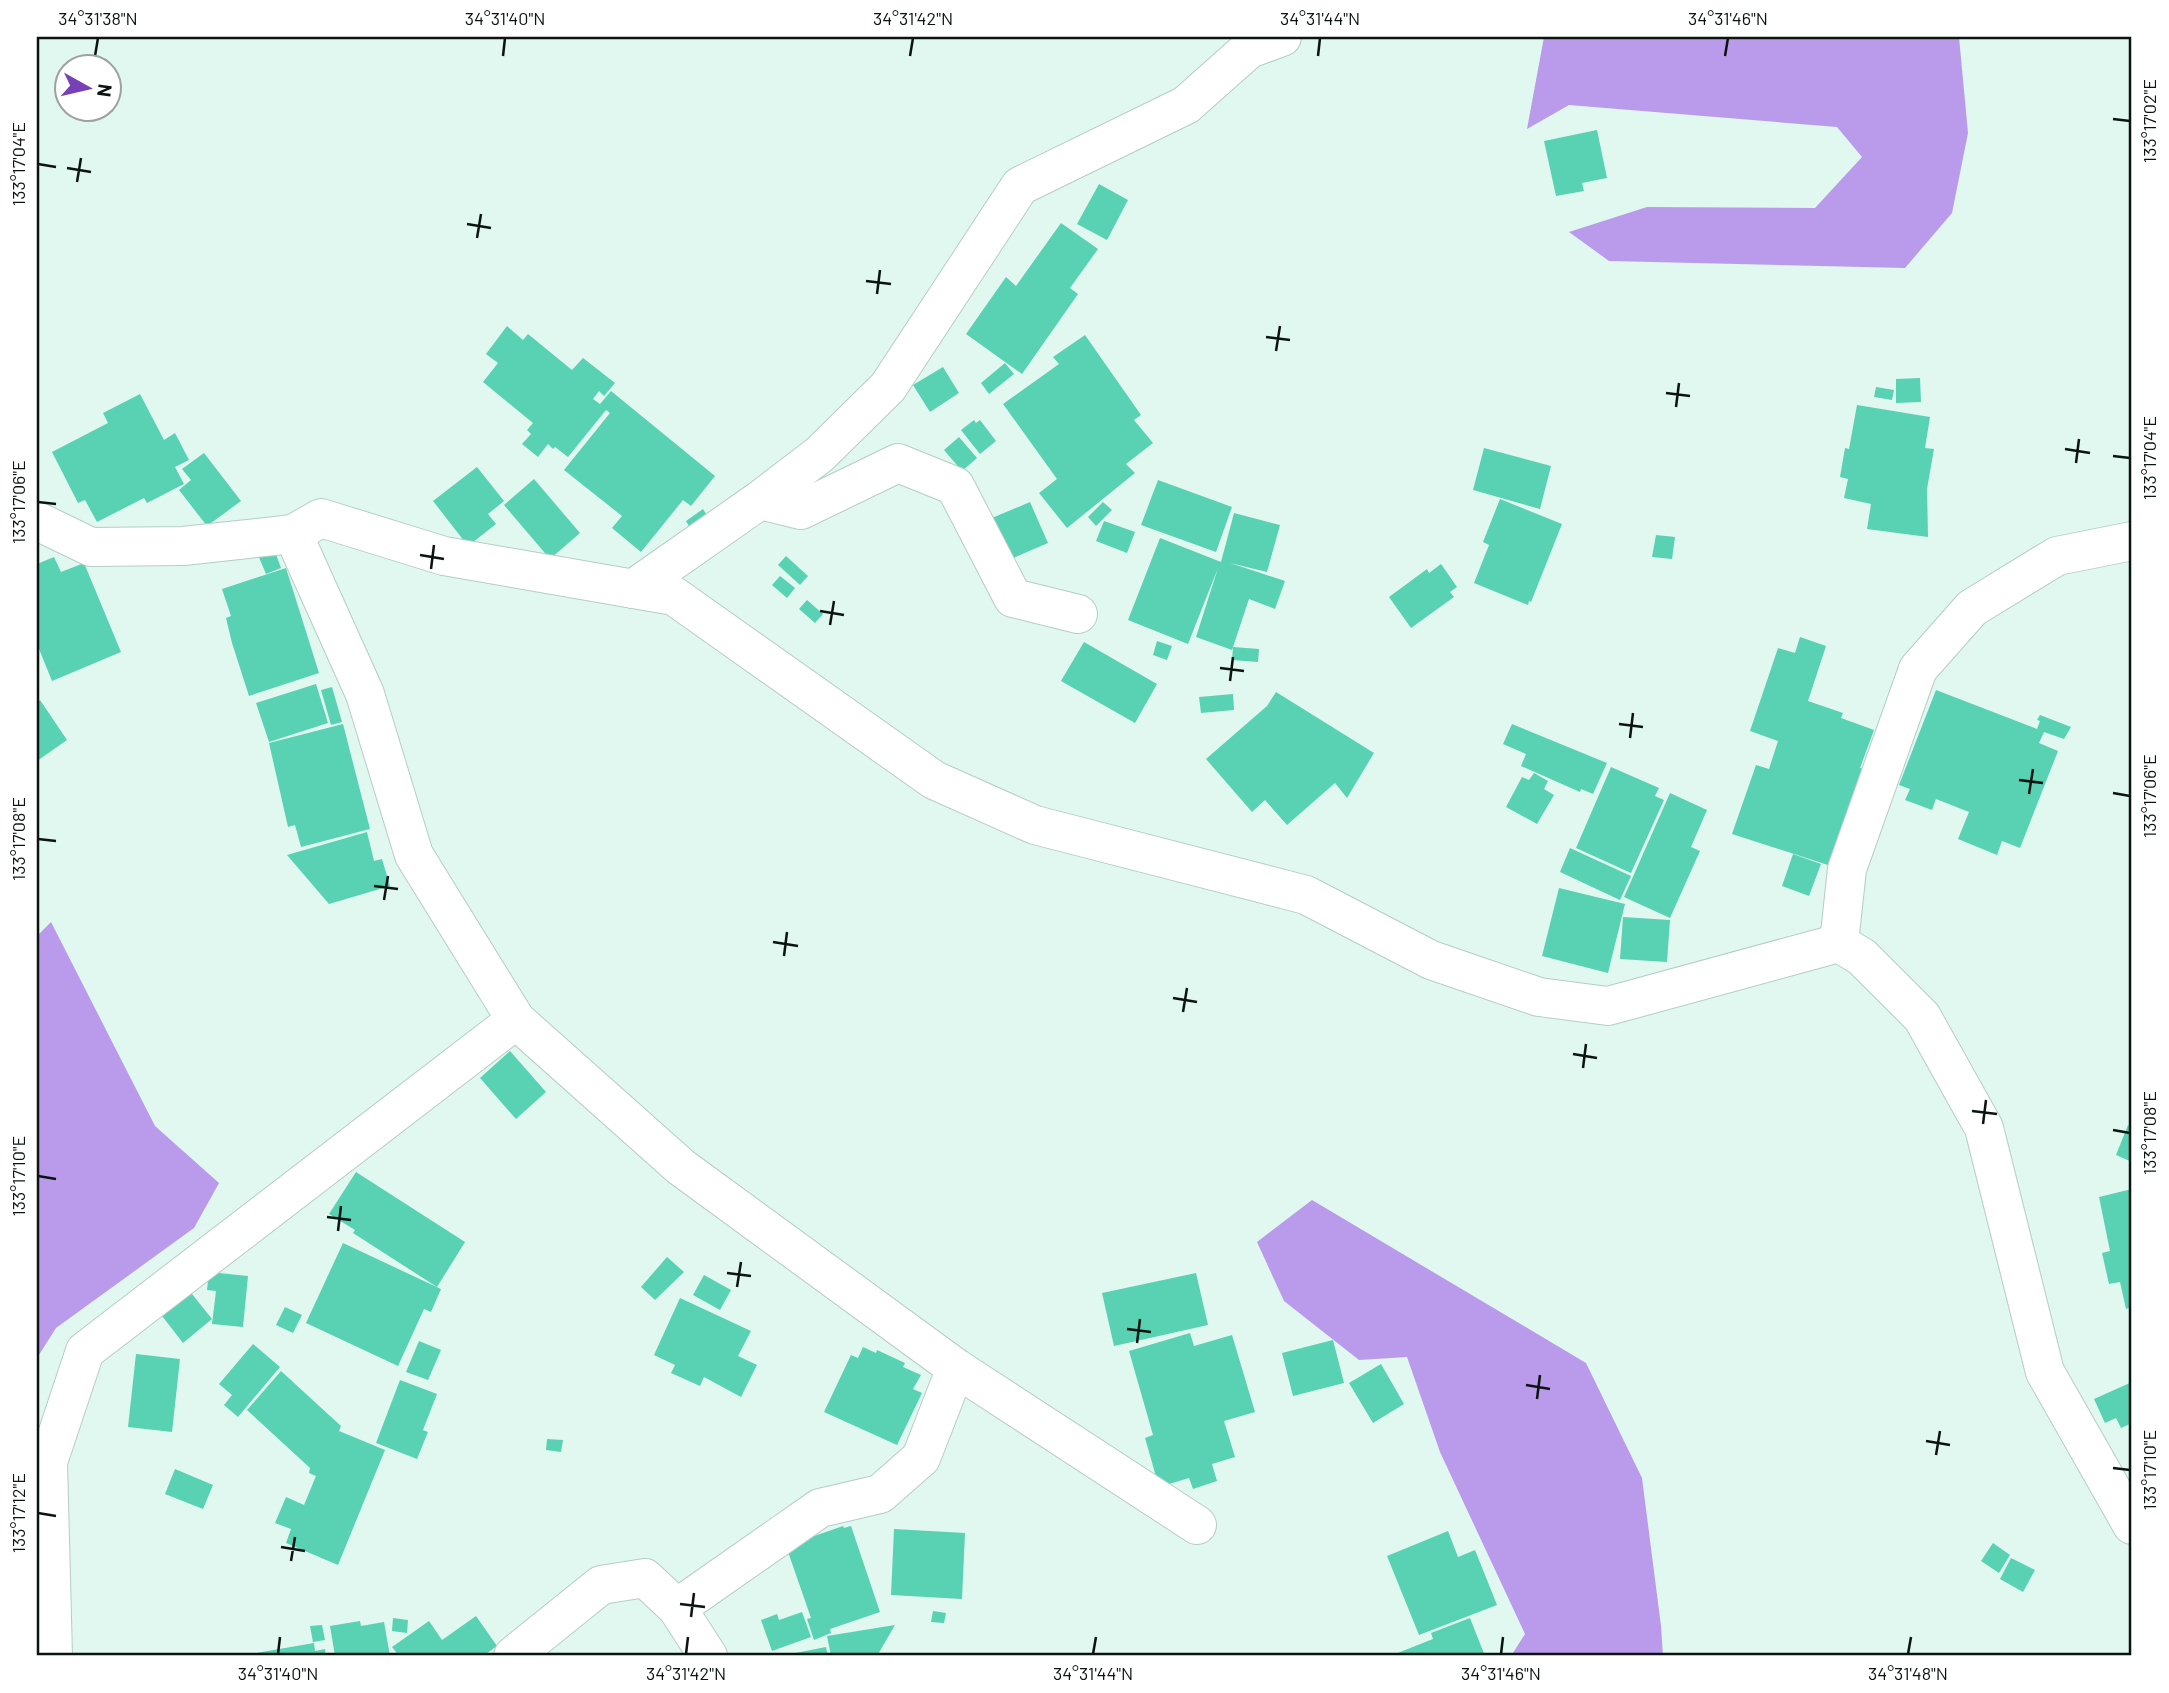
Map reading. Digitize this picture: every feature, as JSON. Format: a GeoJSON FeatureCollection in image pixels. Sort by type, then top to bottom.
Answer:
{"type":"FeatureCollection","features":[{"type":"Feature","properties":{"kind":"street"},"geometry":{"type":"LineString","coordinates":[[633,589],[760,500],[820,454],[888,387],[1020,186],[1186,105],[1249,49],[1282,37]]}},
{"type":"Feature","properties":{"kind":"street"},"geometry":{"type":"LineString","coordinates":[[760,500],[802,510],[898,463],[954,486],[1013,598],[1078,614]]}},
{"type":"Feature","properties":{"kind":"street"},"geometry":{"type":"LineString","coordinates":[[37,521],[90,547],[183,546],[293,534],[321,517],[444,556],[674,596],[934,780],[1034,825],[1306,895],[1431,960],[1539,996],[1608,1006],[1839,943],[1863,957],[1922,1017],[1984,1128],[2045,1372],[2132,1525]]}},
{"type":"Feature","properties":{"kind":"street"},"geometry":{"type":"LineString","coordinates":[[293,534],[365,694],[414,855],[516,1020],[681,1167],[956,1368],[1197,1525]]}},
{"type":"Feature","properties":{"kind":"street"},"geometry":{"type":"LineString","coordinates":[[1839,943],[1847,869],[1918,669],[1972,608],[2057,556],[2132,541]]}},
{"type":"Feature","properties":{"kind":"street"},"geometry":{"type":"LineString","coordinates":[[53,1656],[48,1462],[85,1351],[516,1020]]}},
{"type":"Feature","properties":{"kind":"street"},"geometry":{"type":"LineString","coordinates":[[677,1608],[820,1508],[880,1494],[920,1458],[956,1368]]}},
{"type":"Feature","properties":{"kind":"street"},"geometry":{"type":"LineString","coordinates":[[513,1656],[601,1585],[645,1578],[677,1608],[708,1656]]}},
{"type":"Feature","properties":{"kind":"shaded area"},"geometry":{"type":"Polygon","coordinates":[[[1544,37],[1959,37],[1968,133],[1952,213],[1905,268],[1609,261],[1569,232],[1647,207],[1815,208],[1862,157],[1837,127],[1569,105],[1527,129],[1544,37]]]}},
{"type":"Feature","properties":{"kind":"shaded area"},"geometry":{"type":"Polygon","coordinates":[[[51,922],[155,1126],[219,1183],[194,1228],[56,1328],[37,1358],[37,936],[51,922]]]}},
{"type":"Feature","properties":{"kind":"shaded area"},"geometry":{"type":"Polygon","coordinates":[[[1312,1200],[1586,1363],[1642,1478],[1663,1656],[1511,1656],[1525,1634],[1440,1452],[1407,1357],[1359,1360],[1284,1301],[1257,1242],[1312,1200]]]}},
{"type":"Feature","properties":{"kind":"building"},"geometry":{"type":"Polygon","coordinates":[[[1597,130],[1607,178],[1582,183],[1584,191],[1556,196],[1544,141],[1597,130]]]}},
{"type":"Feature","properties":{"kind":"building"},"geometry":{"type":"Polygon","coordinates":[[[1099,184],[1128,200],[1107,240],[1077,224],[1099,184]]]}},
{"type":"Feature","properties":{"kind":"building"},"geometry":{"type":"Polygon","coordinates":[[[1061,223],[1098,249],[1070,288],[1078,294],[1022,374],[966,334],[1006,277],[1016,286],[1061,223]]]}},
{"type":"Feature","properties":{"kind":"building"},"geometry":{"type":"Polygon","coordinates":[[[507,326],[523,340],[528,334],[572,370],[583,358],[615,383],[604,396],[599,391],[593,399],[600,404],[611,391],[715,476],[691,506],[683,500],[641,552],[612,528],[622,516],[564,470],[610,413],[606,410],[568,457],[548,444],[538,457],[522,444],[531,434],[527,430],[533,423],[483,382],[498,363],[486,354],[507,326]]]}},
{"type":"Feature","properties":{"kind":"building"},"geometry":{"type":"Polygon","coordinates":[[[1085,335],[1141,415],[1134,420],[1153,443],[1126,464],[1135,473],[1067,528],[1039,493],[1057,479],[1003,404],[1059,364],[1053,357],[1085,335]]]}},
{"type":"Feature","properties":{"kind":"building"},"geometry":{"type":"Polygon","coordinates":[[[1005,363],[1014,374],[989,394],[981,383],[1005,363]]]}},
{"type":"Feature","properties":{"kind":"building"},"geometry":{"type":"Polygon","coordinates":[[[943,367],[959,393],[930,412],[913,385],[943,367]]]}},
{"type":"Feature","properties":{"kind":"building"},"geometry":{"type":"Polygon","coordinates":[[[1920,378],[1921,402],[1896,403],[1896,379],[1920,378]]]}},
{"type":"Feature","properties":{"kind":"building"},"geometry":{"type":"Polygon","coordinates":[[[1876,387],[1894,390],[1892,400],[1874,397],[1876,387]]]}},
{"type":"Feature","properties":{"kind":"building"},"geometry":{"type":"Polygon","coordinates":[[[140,394],[164,440],[175,433],[189,460],[175,467],[184,484],[147,503],[144,498],[97,522],[85,500],[78,503],[52,452],[108,423],[103,413],[140,394]]]}},
{"type":"Feature","properties":{"kind":"building"},"geometry":{"type":"Polygon","coordinates":[[[1857,405],[1930,417],[1925,448],[1934,449],[1927,489],[1928,537],[1867,529],[1871,504],[1844,498],[1848,479],[1840,477],[1845,448],[1849,449],[1857,405]]]}},
{"type":"Feature","properties":{"kind":"building"},"geometry":{"type":"Polygon","coordinates":[[[974,420],[976,423],[980,420],[996,441],[980,454],[961,430],[974,420]]]}},
{"type":"Feature","properties":{"kind":"building"},"geometry":{"type":"Polygon","coordinates":[[[959,437],[977,458],[962,471],[944,450],[959,437]]]}},
{"type":"Feature","properties":{"kind":"building"},"geometry":{"type":"Polygon","coordinates":[[[1484,448],[1551,466],[1540,509],[1473,490],[1484,448]]]}},
{"type":"Feature","properties":{"kind":"building"},"geometry":{"type":"Polygon","coordinates":[[[204,453],[241,501],[207,526],[179,490],[191,480],[182,469],[204,453]]]}},
{"type":"Feature","properties":{"kind":"building"},"geometry":{"type":"Polygon","coordinates":[[[477,467],[504,501],[488,514],[496,524],[468,546],[433,501],[477,467]]]}},
{"type":"Feature","properties":{"kind":"building"},"geometry":{"type":"Polygon","coordinates":[[[534,479],[580,533],[550,559],[504,505],[534,479]]]}},
{"type":"Feature","properties":{"kind":"building"},"geometry":{"type":"Polygon","coordinates":[[[1158,480],[1232,507],[1216,552],[1141,525],[1158,480]]]}},
{"type":"Feature","properties":{"kind":"building"},"geometry":{"type":"Polygon","coordinates":[[[1500,499],[1562,524],[1528,605],[1474,583],[1489,545],[1483,542],[1500,499]]]}},
{"type":"Feature","properties":{"kind":"building"},"geometry":{"type":"Polygon","coordinates":[[[1030,502],[1048,543],[1011,559],[992,518],[1030,502]]]}},
{"type":"Feature","properties":{"kind":"building"},"geometry":{"type":"Polygon","coordinates":[[[1103,502],[1112,510],[1096,526],[1088,517],[1103,502]]]}},
{"type":"Feature","properties":{"kind":"building"},"geometry":{"type":"Polygon","coordinates":[[[703,509],[708,517],[690,528],[686,521],[703,509]]]}},
{"type":"Feature","properties":{"kind":"building"},"geometry":{"type":"Polygon","coordinates":[[[1234,513],[1280,525],[1267,572],[1230,563],[1285,581],[1275,609],[1249,599],[1232,650],[1196,637],[1218,568],[1188,644],[1128,620],[1160,538],[1221,562],[1234,513]]]}},
{"type":"Feature","properties":{"kind":"building"},"geometry":{"type":"Polygon","coordinates":[[[1104,521],[1135,532],[1127,553],[1096,541],[1104,521]]]}},
{"type":"Feature","properties":{"kind":"building"},"geometry":{"type":"Polygon","coordinates":[[[1656,535],[1675,537],[1672,559],[1652,557],[1656,535]]]}},
{"type":"Feature","properties":{"kind":"building"},"geometry":{"type":"Polygon","coordinates":[[[274,549],[281,568],[266,574],[258,555],[274,549]]]}},
{"type":"Feature","properties":{"kind":"building"},"geometry":{"type":"Polygon","coordinates":[[[786,556],[808,576],[800,585],[778,565],[786,556]]]}},
{"type":"Feature","properties":{"kind":"building"},"geometry":{"type":"Polygon","coordinates":[[[54,557],[61,572],[84,563],[121,652],[52,681],[37,644],[37,564],[54,557]]]}},
{"type":"Feature","properties":{"kind":"building"},"geometry":{"type":"Polygon","coordinates":[[[1441,564],[1457,587],[1450,592],[1454,597],[1411,628],[1389,597],[1427,569],[1429,573],[1441,564]]]}},
{"type":"Feature","properties":{"kind":"building"},"geometry":{"type":"Polygon","coordinates":[[[286,568],[319,673],[249,696],[232,643],[226,618],[231,616],[222,589],[286,568]]]}},
{"type":"Feature","properties":{"kind":"building"},"geometry":{"type":"Polygon","coordinates":[[[780,576],[795,588],[787,598],[772,585],[780,576]]]}},
{"type":"Feature","properties":{"kind":"building"},"geometry":{"type":"Polygon","coordinates":[[[807,600],[823,614],[815,623],[799,609],[807,600]]]}},
{"type":"Feature","properties":{"kind":"building"},"geometry":{"type":"Polygon","coordinates":[[[1800,637],[1826,646],[1808,701],[1843,713],[1841,718],[1874,730],[1860,768],[1864,769],[1831,866],[1732,834],[1756,765],[1769,769],[1778,741],[1750,731],[1778,648],[1795,653],[1800,637]]]}},
{"type":"Feature","properties":{"kind":"building"},"geometry":{"type":"Polygon","coordinates":[[[1157,641],[1172,646],[1167,660],[1153,655],[1157,641]]]}},
{"type":"Feature","properties":{"kind":"building"},"geometry":{"type":"Polygon","coordinates":[[[1084,642],[1157,684],[1135,723],[1061,681],[1084,642]]]}},
{"type":"Feature","properties":{"kind":"building"},"geometry":{"type":"Polygon","coordinates":[[[1233,647],[1259,649],[1258,662],[1232,660],[1233,647]]]}},
{"type":"Feature","properties":{"kind":"building"},"geometry":{"type":"Polygon","coordinates":[[[316,684],[328,723],[269,742],[256,703],[316,684]]]}},
{"type":"Feature","properties":{"kind":"building"},"geometry":{"type":"Polygon","coordinates":[[[332,687],[342,722],[331,725],[321,690],[332,687]]]}},
{"type":"Feature","properties":{"kind":"building"},"geometry":{"type":"Polygon","coordinates":[[[1936,690],[2037,729],[2040,715],[2071,727],[2064,739],[2044,732],[2039,743],[2058,751],[2020,848],[2002,841],[1997,855],[1958,839],[1969,812],[1936,799],[1932,810],[1905,800],[1910,789],[1899,785],[1936,690]]]}},
{"type":"Feature","properties":{"kind":"building"},"geometry":{"type":"Polygon","coordinates":[[[1276,692],[1374,753],[1347,798],[1335,783],[1287,825],[1265,800],[1252,812],[1206,759],[1267,706],[1276,692]]]}},
{"type":"Feature","properties":{"kind":"building"},"geometry":{"type":"Polygon","coordinates":[[[1233,694],[1234,710],[1201,713],[1199,697],[1233,694]]]}},
{"type":"Feature","properties":{"kind":"building"},"geometry":{"type":"Polygon","coordinates":[[[40,700],[67,740],[37,761],[37,703],[40,700]]]}},
{"type":"Feature","properties":{"kind":"building"},"geometry":{"type":"Polygon","coordinates":[[[343,724],[370,829],[301,847],[295,825],[288,827],[269,743],[343,724]]]}},
{"type":"Feature","properties":{"kind":"building"},"geometry":{"type":"Polygon","coordinates":[[[1512,724],[1607,763],[1593,794],[1581,789],[1580,792],[1521,766],[1526,754],[1503,744],[1512,724]]]}},
{"type":"Feature","properties":{"kind":"building"},"geometry":{"type":"Polygon","coordinates":[[[1611,767],[1659,788],[1655,796],[1664,800],[1631,873],[1576,848],[1611,767]]]}},
{"type":"Feature","properties":{"kind":"building"},"geometry":{"type":"Polygon","coordinates":[[[1534,773],[1548,781],[1544,789],[1554,795],[1537,824],[1506,807],[1522,777],[1529,780],[1534,773]]]}},
{"type":"Feature","properties":{"kind":"building"},"geometry":{"type":"Polygon","coordinates":[[[1670,793],[1707,810],[1691,847],[1700,851],[1670,918],[1624,897],[1670,793]]]}},
{"type":"Feature","properties":{"kind":"building"},"geometry":{"type":"Polygon","coordinates":[[[367,832],[374,861],[382,859],[390,886],[329,904],[287,855],[367,832]]]}},
{"type":"Feature","properties":{"kind":"building"},"geometry":{"type":"Polygon","coordinates":[[[1570,848],[1631,876],[1620,900],[1560,872],[1570,848]]]}},
{"type":"Feature","properties":{"kind":"building"},"geometry":{"type":"Polygon","coordinates":[[[1793,854],[1821,864],[1809,896],[1782,886],[1793,854]]]}},
{"type":"Feature","properties":{"kind":"building"},"geometry":{"type":"Polygon","coordinates":[[[1559,888],[1625,904],[1608,973],[1542,956],[1559,888]]]}},
{"type":"Feature","properties":{"kind":"building"},"geometry":{"type":"Polygon","coordinates":[[[1623,917],[1670,920],[1667,962],[1620,959],[1623,917]]]}},
{"type":"Feature","properties":{"kind":"building"},"geometry":{"type":"Polygon","coordinates":[[[510,1051],[546,1092],[516,1119],[480,1078],[510,1051]]]}},
{"type":"Feature","properties":{"kind":"building"},"geometry":{"type":"Polygon","coordinates":[[[2128,1125],[2132,1127],[2132,1162],[2116,1155],[2128,1125]]]}},
{"type":"Feature","properties":{"kind":"building"},"geometry":{"type":"Polygon","coordinates":[[[356,1172],[465,1242],[437,1287],[353,1233],[355,1230],[329,1214],[356,1172]]]}},
{"type":"Feature","properties":{"kind":"building"},"geometry":{"type":"Polygon","coordinates":[[[2132,1189],[2132,1307],[2126,1309],[2120,1282],[2109,1284],[2102,1253],[2110,1251],[2099,1197],[2132,1189]]]}},
{"type":"Feature","properties":{"kind":"building"},"geometry":{"type":"Polygon","coordinates":[[[343,1243],[441,1289],[431,1312],[424,1309],[398,1366],[306,1323],[343,1243]]]}},
{"type":"Feature","properties":{"kind":"building"},"geometry":{"type":"Polygon","coordinates":[[[667,1257],[684,1272],[655,1300],[641,1287],[667,1257]]]}},
{"type":"Feature","properties":{"kind":"building"},"geometry":{"type":"Polygon","coordinates":[[[209,1272],[248,1276],[243,1327],[212,1324],[216,1291],[207,1290],[209,1272]]]}},
{"type":"Feature","properties":{"kind":"building"},"geometry":{"type":"Polygon","coordinates":[[[1196,1273],[1208,1325],[1114,1346],[1102,1293],[1196,1273]]]}},
{"type":"Feature","properties":{"kind":"building"},"geometry":{"type":"Polygon","coordinates":[[[704,1275],[731,1290],[720,1310],[693,1295],[704,1275]]]}},
{"type":"Feature","properties":{"kind":"building"},"geometry":{"type":"Polygon","coordinates":[[[188,1289],[212,1319],[183,1343],[159,1312],[188,1289]]]}},
{"type":"Feature","properties":{"kind":"building"},"geometry":{"type":"Polygon","coordinates":[[[680,1298],[751,1331],[738,1356],[757,1365],[741,1397],[704,1377],[700,1386],[671,1373],[675,1365],[654,1355],[680,1298]]]}},
{"type":"Feature","properties":{"kind":"building"},"geometry":{"type":"Polygon","coordinates":[[[285,1307],[302,1315],[293,1333],[276,1325],[285,1307]]]}},
{"type":"Feature","properties":{"kind":"building"},"geometry":{"type":"Polygon","coordinates":[[[1190,1333],[1194,1346],[1232,1335],[1255,1412],[1224,1421],[1235,1457],[1212,1464],[1217,1481],[1193,1489],[1189,1478],[1159,1487],[1145,1438],[1153,1435],[1129,1351],[1190,1333]]]}},
{"type":"Feature","properties":{"kind":"building"},"geometry":{"type":"Polygon","coordinates":[[[1333,1340],[1344,1383],[1293,1396],[1282,1353],[1333,1340]]]}},
{"type":"Feature","properties":{"kind":"building"},"geometry":{"type":"Polygon","coordinates":[[[419,1341],[441,1350],[428,1380],[406,1372],[419,1341]]]}},
{"type":"Feature","properties":{"kind":"building"},"geometry":{"type":"Polygon","coordinates":[[[253,1344],[280,1367],[238,1417],[224,1405],[232,1395],[219,1384],[253,1344]]]}},
{"type":"Feature","properties":{"kind":"building"},"geometry":{"type":"Polygon","coordinates":[[[863,1347],[876,1353],[877,1350],[905,1363],[903,1367],[921,1375],[913,1389],[922,1393],[897,1445],[824,1412],[851,1355],[858,1358],[863,1347]]]}},
{"type":"Feature","properties":{"kind":"building"},"geometry":{"type":"Polygon","coordinates":[[[136,1354],[180,1359],[172,1432],[128,1427],[136,1354]]]}},
{"type":"Feature","properties":{"kind":"building"},"geometry":{"type":"Polygon","coordinates":[[[1381,1364],[1404,1404],[1373,1423],[1349,1383],[1381,1364]]]}},
{"type":"Feature","properties":{"kind":"building"},"geometry":{"type":"Polygon","coordinates":[[[281,1371],[341,1426],[339,1431],[385,1450],[338,1565],[286,1543],[291,1529],[275,1523],[286,1497],[304,1505],[316,1476],[309,1473],[310,1468],[247,1410],[281,1371]]]}},
{"type":"Feature","properties":{"kind":"building"},"geometry":{"type":"Polygon","coordinates":[[[400,1380],[437,1394],[423,1430],[428,1432],[417,1459],[376,1443],[400,1380]]]}},
{"type":"Feature","properties":{"kind":"building"},"geometry":{"type":"Polygon","coordinates":[[[2132,1382],[2132,1423],[2121,1428],[2116,1418],[2105,1423],[2094,1399],[2132,1382]]]}},
{"type":"Feature","properties":{"kind":"building"},"geometry":{"type":"Polygon","coordinates":[[[547,1439],[563,1440],[561,1452],[546,1450],[547,1439]]]}},
{"type":"Feature","properties":{"kind":"building"},"geometry":{"type":"Polygon","coordinates":[[[175,1469],[213,1485],[203,1509],[165,1494],[175,1469]]]}},
{"type":"Feature","properties":{"kind":"building"},"geometry":{"type":"Polygon","coordinates":[[[843,1526],[851,1526],[880,1612],[830,1629],[831,1633],[814,1640],[807,1619],[811,1618],[786,1546],[843,1526]]]}},
{"type":"Feature","properties":{"kind":"building"},"geometry":{"type":"Polygon","coordinates":[[[894,1529],[965,1533],[962,1599],[891,1595],[894,1529]]]}},
{"type":"Feature","properties":{"kind":"building"},"geometry":{"type":"Polygon","coordinates":[[[1448,1531],[1458,1557],[1475,1550],[1497,1605],[1419,1635],[1387,1556],[1448,1531]]]}},
{"type":"Feature","properties":{"kind":"building"},"geometry":{"type":"Polygon","coordinates":[[[1993,1543],[2010,1555],[1999,1573],[1981,1561],[1993,1543]]]}},
{"type":"Feature","properties":{"kind":"building"},"geometry":{"type":"Polygon","coordinates":[[[2011,1558],[2035,1570],[2023,1592],[2000,1579],[2011,1558]]]}},
{"type":"Feature","properties":{"kind":"building"},"geometry":{"type":"Polygon","coordinates":[[[933,1611],[946,1613],[944,1623],[931,1622],[933,1611]]]}},
{"type":"Feature","properties":{"kind":"building"},"geometry":{"type":"Polygon","coordinates":[[[802,1612],[811,1637],[772,1651],[761,1620],[777,1614],[779,1620],[802,1612]]]}},
{"type":"Feature","properties":{"kind":"building"},"geometry":{"type":"Polygon","coordinates":[[[476,1616],[497,1646],[483,1656],[399,1656],[392,1647],[429,1621],[442,1640],[476,1616]]]}},
{"type":"Feature","properties":{"kind":"building"},"geometry":{"type":"Polygon","coordinates":[[[393,1618],[408,1620],[407,1633],[392,1631],[393,1618]]]}},
{"type":"Feature","properties":{"kind":"building"},"geometry":{"type":"Polygon","coordinates":[[[1470,1618],[1485,1656],[1390,1656],[1433,1639],[1431,1633],[1470,1618]]]}},
{"type":"Feature","properties":{"kind":"building"},"geometry":{"type":"Polygon","coordinates":[[[360,1621],[361,1626],[384,1622],[390,1656],[335,1656],[330,1626],[360,1621]]]}},
{"type":"Feature","properties":{"kind":"building"},"geometry":{"type":"Polygon","coordinates":[[[322,1625],[325,1640],[313,1642],[310,1626],[322,1625]]]}},
{"type":"Feature","properties":{"kind":"building"},"geometry":{"type":"Polygon","coordinates":[[[895,1625],[877,1656],[831,1656],[827,1636],[895,1625]]]}},
{"type":"Feature","properties":{"kind":"building"},"geometry":{"type":"Polygon","coordinates":[[[314,1643],[315,1651],[325,1649],[326,1656],[256,1656],[256,1653],[314,1643]]]}},
{"type":"Feature","properties":{"kind":"building"},"geometry":{"type":"Polygon","coordinates":[[[826,1647],[828,1656],[785,1655],[826,1647]]]}}]}
